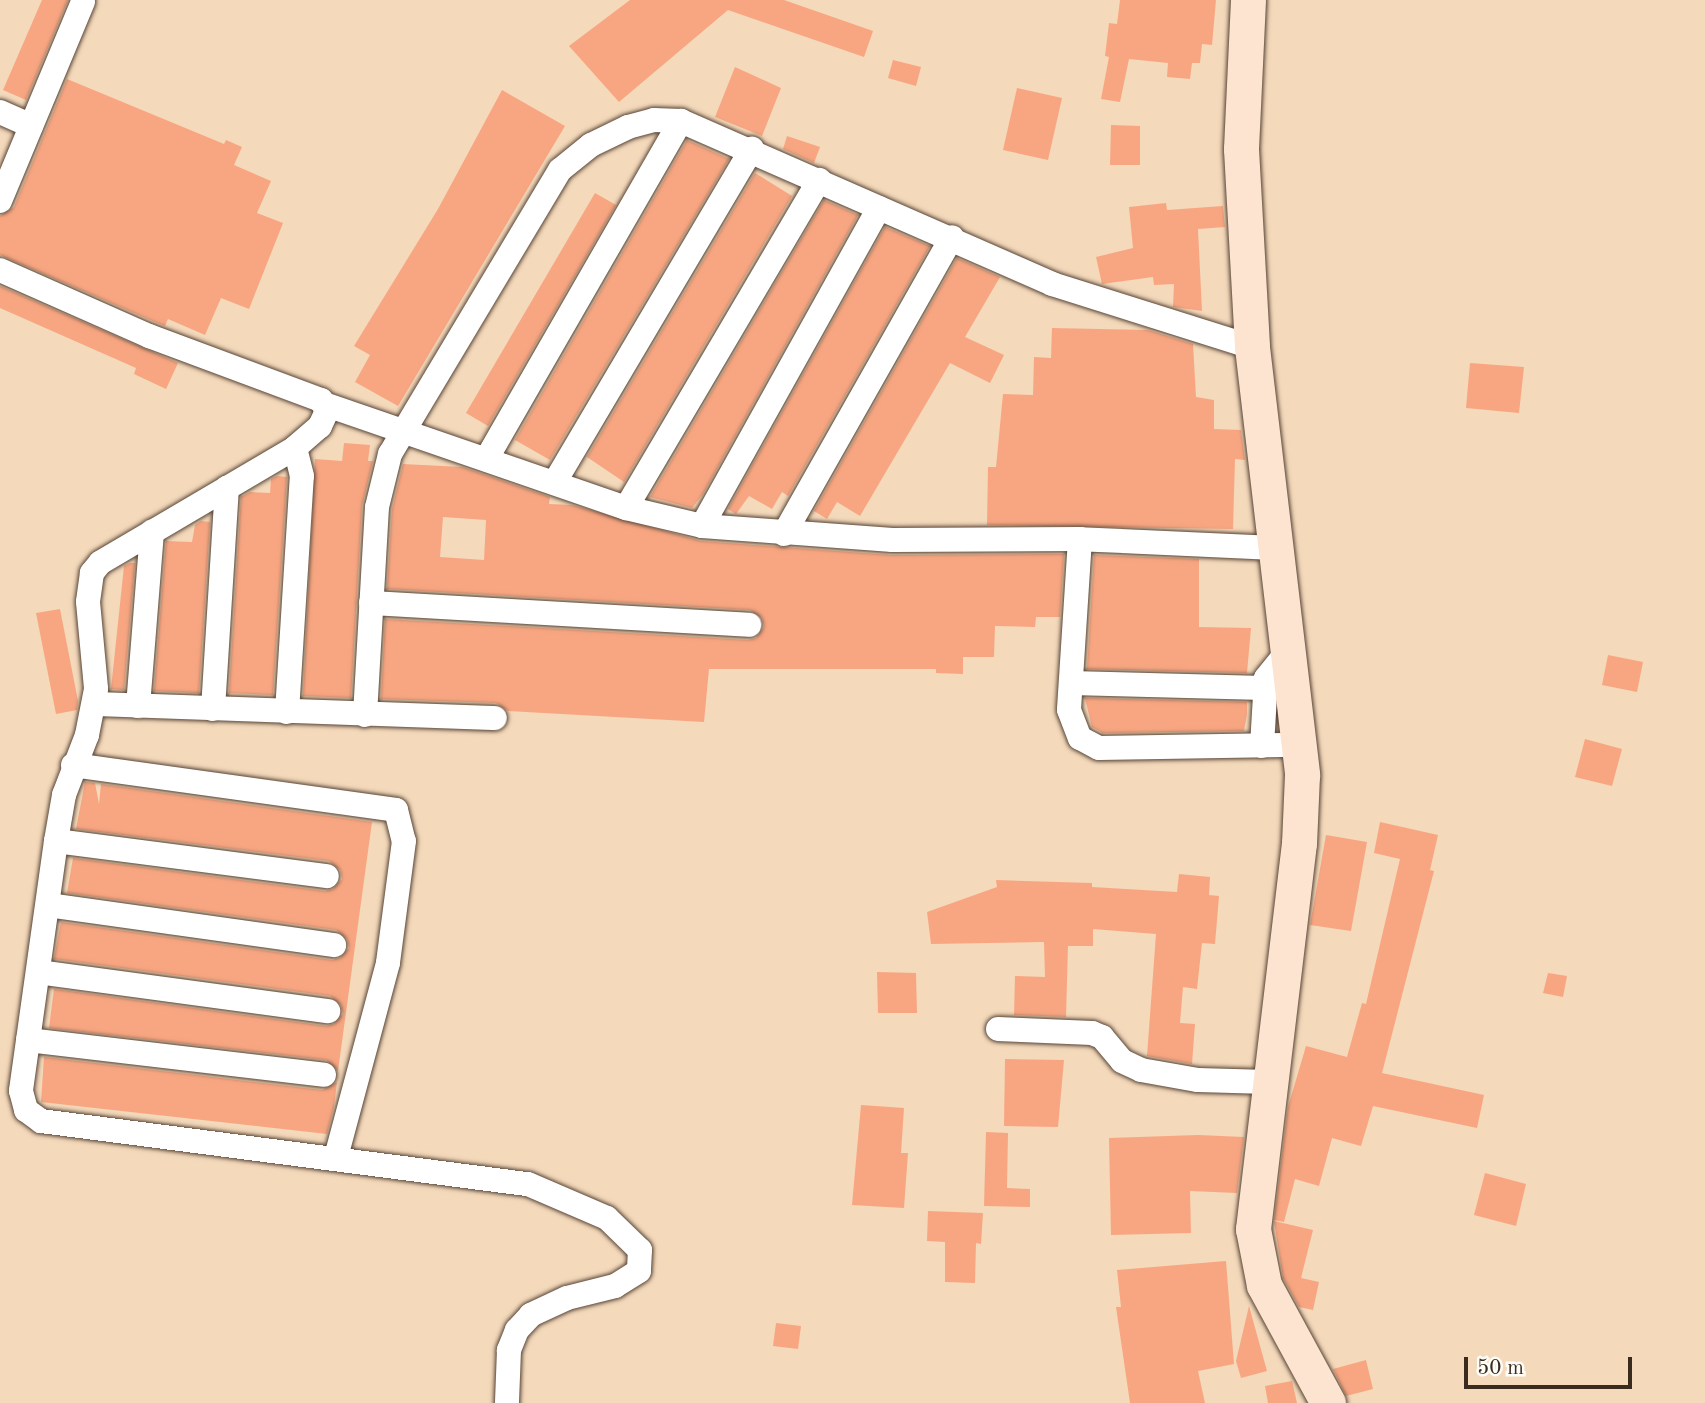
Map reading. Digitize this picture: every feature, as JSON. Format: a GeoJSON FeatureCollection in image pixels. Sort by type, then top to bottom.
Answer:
{"type":"FeatureCollection","features":[{"type":"Feature","properties":{"kind":"street"},"geometry":{"type":"LineString","coordinates":[[1248,0],[1241,149],[1252,347],[1299,745],[1299,843],[1253,1201],[1256,1257],[1283,1324],[1328,1403]]}},
{"type":"Feature","properties":{"kind":"street"},"geometry":{"type":"LineString","coordinates":[[0,201],[83,2]]}},
{"type":"Feature","properties":{"kind":"street"},"geometry":{"type":"LineString","coordinates":[[0,112],[31,126]]}},
{"type":"Feature","properties":{"kind":"street"},"geometry":{"type":"LineString","coordinates":[[365,715],[381,477],[406,429],[560,170],[591,145],[628,127],[654,120],[681,121],[752,149],[1052,284],[1252,347]]}},
{"type":"Feature","properties":{"kind":"street"},"geometry":{"type":"LineString","coordinates":[[487,458],[681,121]]}},
{"type":"Feature","properties":{"kind":"street"},"geometry":{"type":"LineString","coordinates":[[556,481],[752,149]]}},
{"type":"Feature","properties":{"kind":"street"},"geometry":{"type":"LineString","coordinates":[[626,508],[819,180]]}},
{"type":"Feature","properties":{"kind":"street"},"geometry":{"type":"LineString","coordinates":[[702,527],[879,208]]}},
{"type":"Feature","properties":{"kind":"street"},"geometry":{"type":"LineString","coordinates":[[784,534],[952,237]]}},
{"type":"Feature","properties":{"kind":"street"},"geometry":{"type":"LineString","coordinates":[[0,270],[149,336],[327,405],[406,429],[626,508],[702,527],[892,540],[1080,539],[1275,548]]}},
{"type":"Feature","properties":{"kind":"street"},"geometry":{"type":"LineString","coordinates":[[327,405],[320,426],[295,448],[100,563],[92,573],[88,602],[94,704],[73,765],[56,841],[22,1100],[26,1110],[41,1121],[336,1157],[528,1184],[607,1218],[631,1236],[642,1261],[632,1278],[550,1305],[517,1330],[505,1377],[507,1403]]}},
{"type":"Feature","properties":{"kind":"street"},"geometry":{"type":"LineString","coordinates":[[287,712],[302,476],[295,448]]}},
{"type":"Feature","properties":{"kind":"street"},"geometry":{"type":"LineString","coordinates":[[213,709],[227,487]]}},
{"type":"Feature","properties":{"kind":"street"},"geometry":{"type":"LineString","coordinates":[[138,706],[152,532]]}},
{"type":"Feature","properties":{"kind":"street"},"geometry":{"type":"LineString","coordinates":[[1080,539],[1071,683],[1073,725],[1087,744],[1099,748],[1299,745]]}},
{"type":"Feature","properties":{"kind":"street"},"geometry":{"type":"LineString","coordinates":[[371,603],[749,625]]}},
{"type":"Feature","properties":{"kind":"street"},"geometry":{"type":"LineString","coordinates":[[1262,746],[1265,688],[1270,671],[1288,651]]}},
{"type":"Feature","properties":{"kind":"street"},"geometry":{"type":"LineString","coordinates":[[1071,683],[1265,688]]}},
{"type":"Feature","properties":{"kind":"street"},"geometry":{"type":"LineString","coordinates":[[94,704],[495,718]]}},
{"type":"Feature","properties":{"kind":"street"},"geometry":{"type":"LineString","coordinates":[[73,765],[396,810],[404,841],[388,963],[336,1157]]}},
{"type":"Feature","properties":{"kind":"street"},"geometry":{"type":"LineString","coordinates":[[56,841],[327,876]]}},
{"type":"Feature","properties":{"kind":"street"},"geometry":{"type":"LineString","coordinates":[[48,905],[334,945]]}},
{"type":"Feature","properties":{"kind":"street"},"geometry":{"type":"LineString","coordinates":[[38,972],[328,1011]]}},
{"type":"Feature","properties":{"kind":"street"},"geometry":{"type":"LineString","coordinates":[[998,1030],[1093,1033],[1102,1037],[1122,1061],[1142,1070],[1198,1080],[1268,1083]]}},
{"type":"Feature","properties":{"kind":"street"},"geometry":{"type":"LineString","coordinates":[[28,1040],[324,1075]]}},
{"type":"Feature","properties":{"kind":"building"},"geometry":{"type":"Polygon","coordinates":[[[42,0],[68,0],[26,100],[3,90],[42,0]]]}},
{"type":"Feature","properties":{"kind":"building"},"geometry":{"type":"Polygon","coordinates":[[[630,0],[784,0],[873,31],[864,57],[728,10],[619,102],[569,46],[630,0]]]}},
{"type":"Feature","properties":{"kind":"building"},"geometry":{"type":"Polygon","coordinates":[[[1120,0],[1216,0],[1212,45],[1202,44],[1200,63],[1192,63],[1190,79],[1167,77],[1168,63],[1129,59],[1120,102],[1101,99],[1109,57],[1105,56],[1109,23],[1117,24],[1120,0]]]}},
{"type":"Feature","properties":{"kind":"building"},"geometry":{"type":"Polygon","coordinates":[[[893,60],[921,67],[916,86],[888,78],[893,60]]]}},
{"type":"Feature","properties":{"kind":"building"},"geometry":{"type":"Polygon","coordinates":[[[735,67],[781,88],[762,136],[715,117],[735,67]]]}},
{"type":"Feature","properties":{"kind":"building"},"geometry":{"type":"Polygon","coordinates":[[[67,79],[224,144],[226,140],[242,147],[234,165],[271,181],[257,213],[283,223],[249,309],[221,298],[205,335],[168,319],[165,326],[0,255],[0,216],[14,207],[67,79]]]}},
{"type":"Feature","properties":{"kind":"building"},"geometry":{"type":"Polygon","coordinates":[[[1017,88],[1062,98],[1048,160],[1003,150],[1017,88]]]}},
{"type":"Feature","properties":{"kind":"building"},"geometry":{"type":"Polygon","coordinates":[[[502,90],[565,126],[398,406],[355,382],[370,355],[354,346],[438,209],[502,90]]]}},
{"type":"Feature","properties":{"kind":"building"},"geometry":{"type":"Polygon","coordinates":[[[1111,125],[1140,126],[1140,165],[1110,165],[1111,125]]]}},
{"type":"Feature","properties":{"kind":"building"},"geometry":{"type":"Polygon","coordinates":[[[787,136],[820,147],[814,163],[783,149],[787,136]]]}},
{"type":"Feature","properties":{"kind":"building"},"geometry":{"type":"Polygon","coordinates":[[[687,140],[729,159],[550,460],[515,440],[687,140]]]}},
{"type":"Feature","properties":{"kind":"building"},"geometry":{"type":"Polygon","coordinates":[[[755,173],[792,196],[624,482],[587,457],[755,173]]]}},
{"type":"Feature","properties":{"kind":"building"},"geometry":{"type":"Polygon","coordinates":[[[595,193],[616,205],[488,426],[466,413],[595,193]]]}},
{"type":"Feature","properties":{"kind":"building"},"geometry":{"type":"Polygon","coordinates":[[[824,200],[858,215],[703,494],[692,508],[650,497],[824,200]]]}},
{"type":"Feature","properties":{"kind":"building"},"geometry":{"type":"Polygon","coordinates":[[[1166,203],[1167,210],[1223,206],[1225,227],[1198,229],[1202,311],[1173,307],[1174,284],[1154,285],[1153,277],[1102,284],[1096,257],[1133,248],[1129,207],[1166,203]]]}},
{"type":"Feature","properties":{"kind":"building"},"geometry":{"type":"Polygon","coordinates":[[[885,227],[930,246],[788,496],[782,492],[772,509],[749,496],[736,514],[728,509],[885,227]]]}},
{"type":"Feature","properties":{"kind":"building"},"geometry":{"type":"Polygon","coordinates":[[[957,258],[1000,277],[965,337],[1004,355],[990,383],[950,363],[860,516],[837,502],[827,519],[814,511],[957,258]]]}},
{"type":"Feature","properties":{"kind":"building"},"geometry":{"type":"Polygon","coordinates":[[[0,286],[178,363],[166,389],[134,374],[136,368],[0,308],[0,286]]]}},
{"type":"Feature","properties":{"kind":"building"},"geometry":{"type":"Polygon","coordinates":[[[1052,328],[1148,330],[1193,344],[1196,397],[1214,400],[1214,429],[1241,430],[1245,460],[1235,459],[1233,529],[987,525],[988,467],[996,467],[1003,394],[1033,395],[1034,357],[1051,358],[1052,328]]]}},
{"type":"Feature","properties":{"kind":"building"},"geometry":{"type":"Polygon","coordinates":[[[1470,363],[1524,367],[1519,413],[1466,408],[1470,363]]]}},
{"type":"Feature","properties":{"kind":"building"},"geometry":{"type":"Polygon","coordinates":[[[344,443],[370,445],[368,461],[373,461],[362,506],[351,698],[303,696],[315,459],[342,461],[344,443]]]}},
{"type":"Feature","properties":{"kind":"building"},"geometry":{"type":"Polygon","coordinates":[[[403,464],[462,467],[550,497],[549,504],[572,505],[701,541],[891,555],[1064,554],[1060,617],[1036,617],[1035,627],[995,626],[994,657],[963,657],[963,674],[936,673],[936,669],[709,669],[704,722],[508,711],[496,703],[381,699],[385,619],[748,640],[756,638],[764,627],[762,618],[750,610],[387,589],[392,509],[403,464]],[[443,517],[440,557],[484,560],[486,520],[443,517]]]}},
{"type":"Feature","properties":{"kind":"building"},"geometry":{"type":"Polygon","coordinates":[[[277,476],[287,477],[273,695],[229,693],[241,497],[250,492],[270,493],[271,479],[277,476]]]}},
{"type":"Feature","properties":{"kind":"building"},"geometry":{"type":"Polygon","coordinates":[[[201,521],[210,522],[199,693],[154,691],[166,541],[192,542],[195,525],[201,521]]]}},
{"type":"Feature","properties":{"kind":"building"},"geometry":{"type":"Polygon","coordinates":[[[1094,555],[1199,559],[1199,627],[1251,628],[1247,673],[1087,669],[1094,555]]]}},
{"type":"Feature","properties":{"kind":"building"},"geometry":{"type":"Polygon","coordinates":[[[135,563],[124,690],[111,689],[124,566],[135,563]]]}},
{"type":"Feature","properties":{"kind":"building"},"geometry":{"type":"Polygon","coordinates":[[[60,609],[78,701],[77,710],[56,714],[36,613],[60,609]]]}},
{"type":"Feature","properties":{"kind":"building"},"geometry":{"type":"Polygon","coordinates":[[[1608,655],[1643,662],[1637,692],[1602,685],[1608,655]]]}},
{"type":"Feature","properties":{"kind":"building"},"geometry":{"type":"Polygon","coordinates":[[[1085,698],[1247,702],[1247,714],[1244,731],[1103,733],[1092,727],[1085,698]]]}},
{"type":"Feature","properties":{"kind":"building"},"geometry":{"type":"Polygon","coordinates":[[[1585,739],[1622,749],[1612,786],[1575,777],[1585,739]]]}},
{"type":"Feature","properties":{"kind":"building"},"geometry":{"type":"Polygon","coordinates":[[[85,782],[95,783],[99,804],[101,784],[372,822],[338,1071],[326,1060],[49,1028],[54,989],[326,1026],[334,1024],[343,1014],[341,1005],[330,996],[54,959],[61,922],[332,960],[340,958],[349,948],[347,939],[336,930],[67,893],[73,858],[325,891],[333,889],[342,879],[340,870],[329,861],[76,829],[85,782]]]}},
{"type":"Feature","properties":{"kind":"building"},"geometry":{"type":"Polygon","coordinates":[[[1380,822],[1438,835],[1430,870],[1434,871],[1382,1073],[1484,1095],[1477,1128],[1373,1106],[1361,1146],[1332,1138],[1319,1186],[1295,1179],[1284,1222],[1274,1220],[1288,1107],[1306,1046],[1347,1057],[1362,1003],[1366,1004],[1400,859],[1374,853],[1380,822]]]}},
{"type":"Feature","properties":{"kind":"building"},"geometry":{"type":"Polygon","coordinates":[[[1326,835],[1367,842],[1351,931],[1310,925],[1326,835]]]}},
{"type":"Feature","properties":{"kind":"building"},"geometry":{"type":"Polygon","coordinates":[[[1179,874],[1210,877],[1209,895],[1219,896],[1215,944],[1202,943],[1197,989],[1183,987],[1180,1023],[1195,1024],[1192,1064],[1147,1056],[1156,934],[1093,929],[1093,946],[1068,946],[1066,1017],[1014,1015],[1015,976],[1045,977],[1044,942],[931,944],[927,912],[997,887],[996,880],[1092,883],[1092,887],[1177,892],[1179,874]]]}},
{"type":"Feature","properties":{"kind":"building"},"geometry":{"type":"Polygon","coordinates":[[[877,972],[916,973],[917,1013],[878,1013],[877,972]]]}},
{"type":"Feature","properties":{"kind":"building"},"geometry":{"type":"Polygon","coordinates":[[[1548,973],[1567,976],[1563,997],[1543,993],[1548,973]]]}},
{"type":"Feature","properties":{"kind":"building"},"geometry":{"type":"Polygon","coordinates":[[[44,1057],[322,1090],[337,1082],[334,1107],[327,1134],[41,1102],[44,1057]]]}},
{"type":"Feature","properties":{"kind":"building"},"geometry":{"type":"Polygon","coordinates":[[[1005,1059],[1064,1060],[1058,1127],[1004,1126],[1005,1059]]]}},
{"type":"Feature","properties":{"kind":"building"},"geometry":{"type":"Polygon","coordinates":[[[861,1105],[904,1108],[901,1153],[908,1153],[904,1208],[852,1205],[861,1105]]]}},
{"type":"Feature","properties":{"kind":"building"},"geometry":{"type":"Polygon","coordinates":[[[986,1132],[1008,1133],[1007,1188],[1030,1189],[1030,1207],[984,1206],[986,1132]]]}},
{"type":"Feature","properties":{"kind":"building"},"geometry":{"type":"Polygon","coordinates":[[[1198,1135],[1244,1137],[1237,1193],[1190,1191],[1191,1233],[1111,1235],[1109,1138],[1198,1135]]]}},
{"type":"Feature","properties":{"kind":"building"},"geometry":{"type":"Polygon","coordinates":[[[1485,1173],[1526,1184],[1516,1226],[1474,1215],[1485,1173]]]}},
{"type":"Feature","properties":{"kind":"building"},"geometry":{"type":"Polygon","coordinates":[[[928,1211],[983,1213],[981,1244],[976,1243],[975,1283],[945,1282],[945,1242],[927,1241],[928,1211]]]}},
{"type":"Feature","properties":{"kind":"building"},"geometry":{"type":"Polygon","coordinates":[[[1274,1221],[1313,1230],[1301,1278],[1319,1282],[1313,1310],[1299,1307],[1283,1278],[1274,1221]]]}},
{"type":"Feature","properties":{"kind":"building"},"geometry":{"type":"Polygon","coordinates":[[[1226,1261],[1234,1364],[1198,1371],[1205,1403],[1130,1403],[1116,1307],[1121,1307],[1117,1270],[1226,1261]]]}},
{"type":"Feature","properties":{"kind":"building"},"geometry":{"type":"Polygon","coordinates":[[[1249,1306],[1267,1371],[1241,1378],[1236,1361],[1249,1306]]]}},
{"type":"Feature","properties":{"kind":"building"},"geometry":{"type":"Polygon","coordinates":[[[776,1323],[801,1326],[798,1349],[773,1346],[776,1323]]]}},
{"type":"Feature","properties":{"kind":"building"},"geometry":{"type":"Polygon","coordinates":[[[1366,1360],[1373,1389],[1346,1396],[1333,1369],[1366,1360]]]}},
{"type":"Feature","properties":{"kind":"building"},"geometry":{"type":"Polygon","coordinates":[[[1292,1381],[1297,1403],[1268,1403],[1265,1386],[1292,1381]]]}}]}
